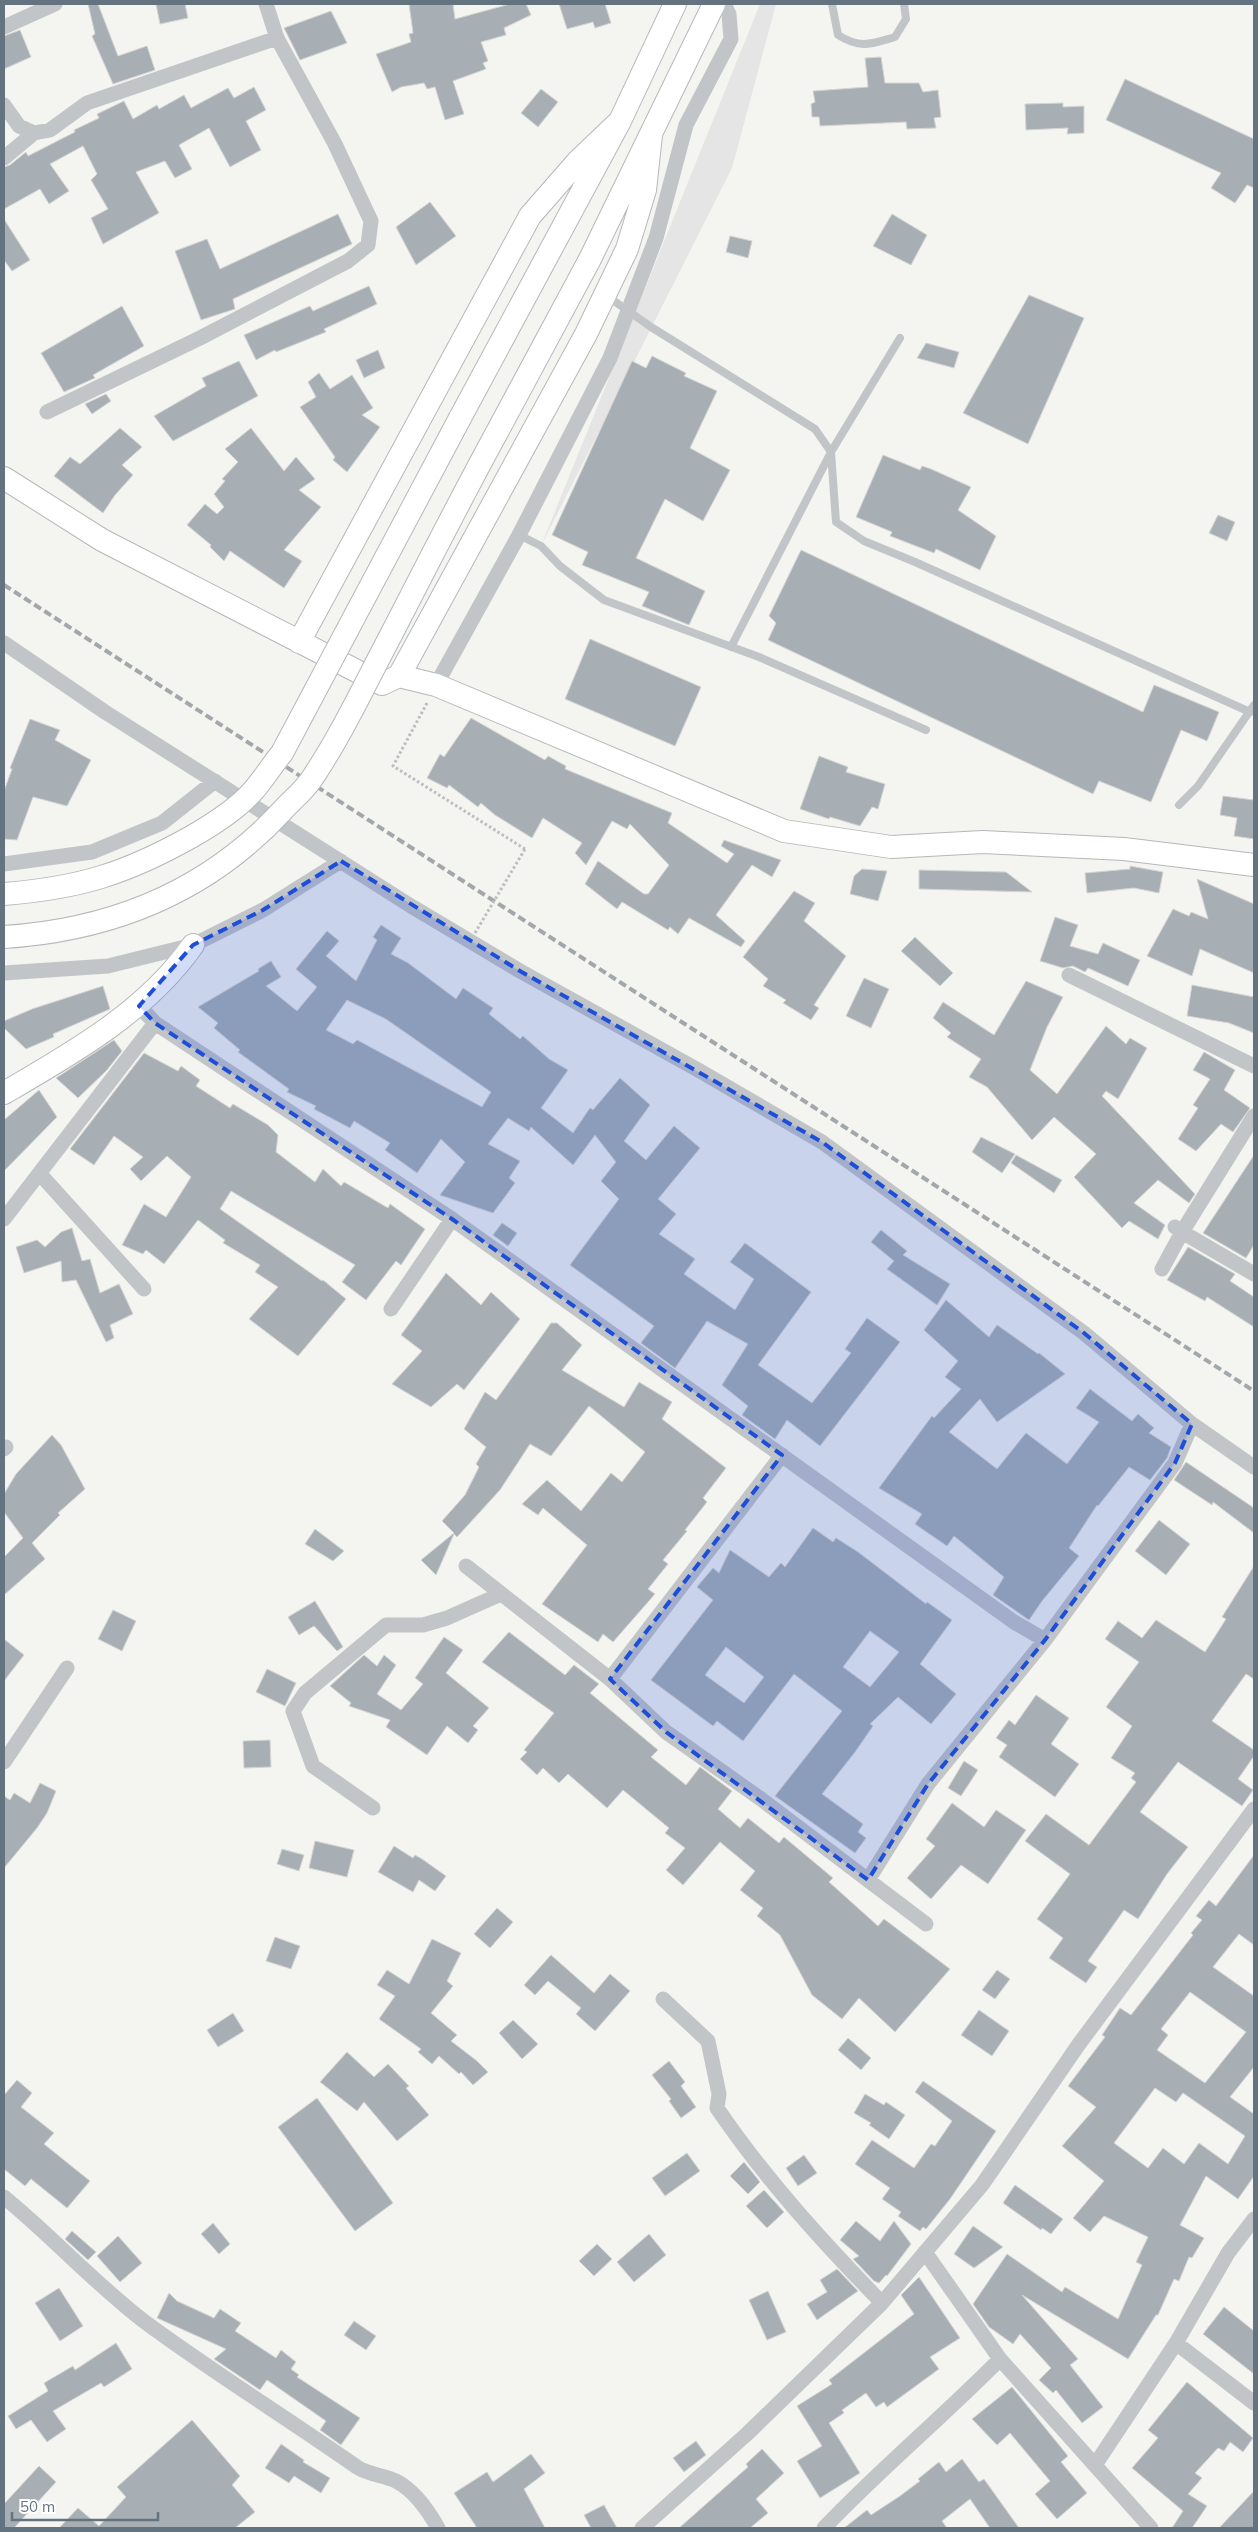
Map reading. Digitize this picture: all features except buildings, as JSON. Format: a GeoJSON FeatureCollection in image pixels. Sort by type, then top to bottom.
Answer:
{"type":"FeatureCollection","features":[{"type":"Feature","properties":{"kind":"main road"},"geometry":{"type":"LineString","coordinates":[[4,894],[48,890],[102,879],[153,859],[210,826],[251,793],[282,752],[620,121],[675,4]]}},
{"type":"Feature","properties":{"kind":"main road"},"geometry":{"type":"LineString","coordinates":[[4,936],[34,935],[97,922],[162,900],[210,874],[259,836],[312,779],[348,717],[590,259],[714,4]]}},
{"type":"Feature","properties":{"kind":"main road"},"geometry":{"type":"LineString","coordinates":[[299,642],[530,216],[578,161],[620,121]]}},
{"type":"Feature","properties":{"kind":"main road"},"geometry":{"type":"LineString","coordinates":[[4,478],[102,540],[382,684],[399,676],[586,334],[627,249],[645,190],[651,135]]}},
{"type":"Feature","properties":{"kind":"main road"},"geometry":{"type":"LineString","coordinates":[[399,676],[436,684],[784,831],[891,847],[983,842],[1115,848],[1254,865]]}},
{"type":"Feature","properties":{"kind":"main road"},"geometry":{"type":"LineString","coordinates":[[4,1093],[51,1066],[140,1006],[179,966],[193,945]]}},
{"type":"Feature","properties":{"kind":"street"},"geometry":{"type":"LineString","coordinates":[[4,27],[55,4]]}},
{"type":"Feature","properties":{"kind":"street"},"geometry":{"type":"LineString","coordinates":[[47,412],[200,338],[339,265],[368,245],[371,221],[335,144],[277,38],[266,4]]}},
{"type":"Feature","properties":{"kind":"street"},"geometry":{"type":"LineString","coordinates":[[436,684],[519,535],[610,358],[656,238],[686,125],[731,39],[729,14],[724,4]]}},
{"type":"Feature","properties":{"kind":"street"},"geometry":{"type":"LineString","coordinates":[[4,158],[34,133],[50,130],[87,103],[277,38]]}},
{"type":"Feature","properties":{"kind":"street"},"geometry":{"type":"LineString","coordinates":[[4,104],[19,126],[34,133]]}},
{"type":"Feature","properties":{"kind":"street"},"geometry":{"type":"LineString","coordinates":[[4,643],[105,712],[340,861],[520,971],[700,1070],[822,1142],[1084,1333],[1192,1424],[1254,1467]]}},
{"type":"Feature","properties":{"kind":"street"},"geometry":{"type":"LineString","coordinates":[[4,864],[92,852],[162,823],[215,781]]}},
{"type":"Feature","properties":{"kind":"street"},"geometry":{"type":"LineString","coordinates":[[4,972],[108,966],[193,945],[263,910],[340,861]]}},
{"type":"Feature","properties":{"kind":"street"},"geometry":{"type":"LineString","coordinates":[[1069,975],[1254,1066]]}},
{"type":"Feature","properties":{"kind":"street"},"geometry":{"type":"LineString","coordinates":[[140,1006],[155,1023],[452,1220],[1014,1622],[1045,1640]]}},
{"type":"Feature","properties":{"kind":"street"},"geometry":{"type":"LineString","coordinates":[[4,1219],[155,1023]]}},
{"type":"Feature","properties":{"kind":"street"},"geometry":{"type":"LineString","coordinates":[[1162,1269],[1178,1230],[1254,1116]]}},
{"type":"Feature","properties":{"kind":"street"},"geometry":{"type":"LineString","coordinates":[[40,1174],[144,1289]]}},
{"type":"Feature","properties":{"kind":"street"},"geometry":{"type":"LineString","coordinates":[[391,1308],[452,1220]]}},
{"type":"Feature","properties":{"kind":"street"},"geometry":{"type":"LineString","coordinates":[[1178,1230],[1254,1274]]}},
{"type":"Feature","properties":{"kind":"street"},"geometry":{"type":"LineString","coordinates":[[868,1880],[928,1784],[1045,1640],[1175,1463],[1192,1424]]}},
{"type":"Feature","properties":{"kind":"street"},"geometry":{"type":"LineString","coordinates":[[610,1679],[782,1455]]}},
{"type":"Feature","properties":{"kind":"street"},"geometry":{"type":"LineString","coordinates":[[466,1566],[610,1679],[666,1732],[926,1924]]}},
{"type":"Feature","properties":{"kind":"street"},"geometry":{"type":"LineString","coordinates":[[372,1808],[312,1766],[293,1711],[306,1693],[386,1625],[423,1625],[447,1618],[501,1594]]}},
{"type":"Feature","properties":{"kind":"street"},"geometry":{"type":"LineString","coordinates":[[4,1762],[68,1668]]}},
{"type":"Feature","properties":{"kind":"street"},"geometry":{"type":"LineString","coordinates":[[642,2528],[748,2433],[882,2303],[982,2184],[1079,2044],[1254,1809]]}},
{"type":"Feature","properties":{"kind":"street"},"geometry":{"type":"LineString","coordinates":[[663,1999],[708,2041],[719,2094],[717,2108],[750,2156],[813,2232],[882,2303]]}},
{"type":"Feature","properties":{"kind":"street"},"geometry":{"type":"LineString","coordinates":[[4,2197],[84,2271],[144,2321],[251,2397],[302,2428],[364,2471],[396,2481],[427,2507],[438,2528]]}},
{"type":"Feature","properties":{"kind":"street"},"geometry":{"type":"LineString","coordinates":[[1095,2464],[1176,2343],[1228,2253],[1254,2219]]}},
{"type":"Feature","properties":{"kind":"street"},"geometry":{"type":"LineString","coordinates":[[925,2252],[1000,2359],[1151,2528]]}},
{"type":"Feature","properties":{"kind":"street"},"geometry":{"type":"LineString","coordinates":[[1176,2343],[1254,2403]]}},
{"type":"Feature","properties":{"kind":"street"},"geometry":{"type":"LineString","coordinates":[[824,2528],[863,2486],[970,2390],[1000,2359]]}},
{"type":"Feature","properties":{"kind":"lane"},"geometry":{"type":"LineString","coordinates":[[832,4],[838,35],[851,43],[868,45],[895,37],[906,19],[904,4]]}},
{"type":"Feature","properties":{"kind":"lane"},"geometry":{"type":"LineString","coordinates":[[605,295],[815,428],[831,452],[836,522],[864,541],[1252,709],[1198,786],[1179,805]]}},
{"type":"Feature","properties":{"kind":"lane"},"geometry":{"type":"LineString","coordinates":[[731,647],[831,452],[900,338]]}},
{"type":"Feature","properties":{"kind":"lane"},"geometry":{"type":"LineString","coordinates":[[519,535],[541,546],[560,566],[604,600],[731,647],[926,730]]}},
{"type":"Feature","properties":{"kind":"path"},"geometry":{"type":"LineString","coordinates":[[436,684],[394,766],[525,849],[475,933]]}},
{"type":"Feature","properties":{"kind":"highlighted area"},"geometry":{"type":"Polygon","coordinates":[[[341,861],[520,971],[822,1142],[1084,1333],[1192,1424],[1175,1463],[1045,1640],[928,1784],[868,1880],[666,1732],[610,1679],[782,1455],[452,1219],[155,1023],[139,1006],[193,945],[263,910],[341,861]]]}},
{"type":"Feature","properties":{"kind":"shaded area"},"geometry":{"type":"Polygon","coordinates":[[[760,4],[776,4],[732,168],[541,546],[760,4]]]}},
{"type":"Feature","properties":{"kind":"railway"},"geometry":{"type":"LineString","coordinates":[[4,585],[1254,1391]]}}]}
